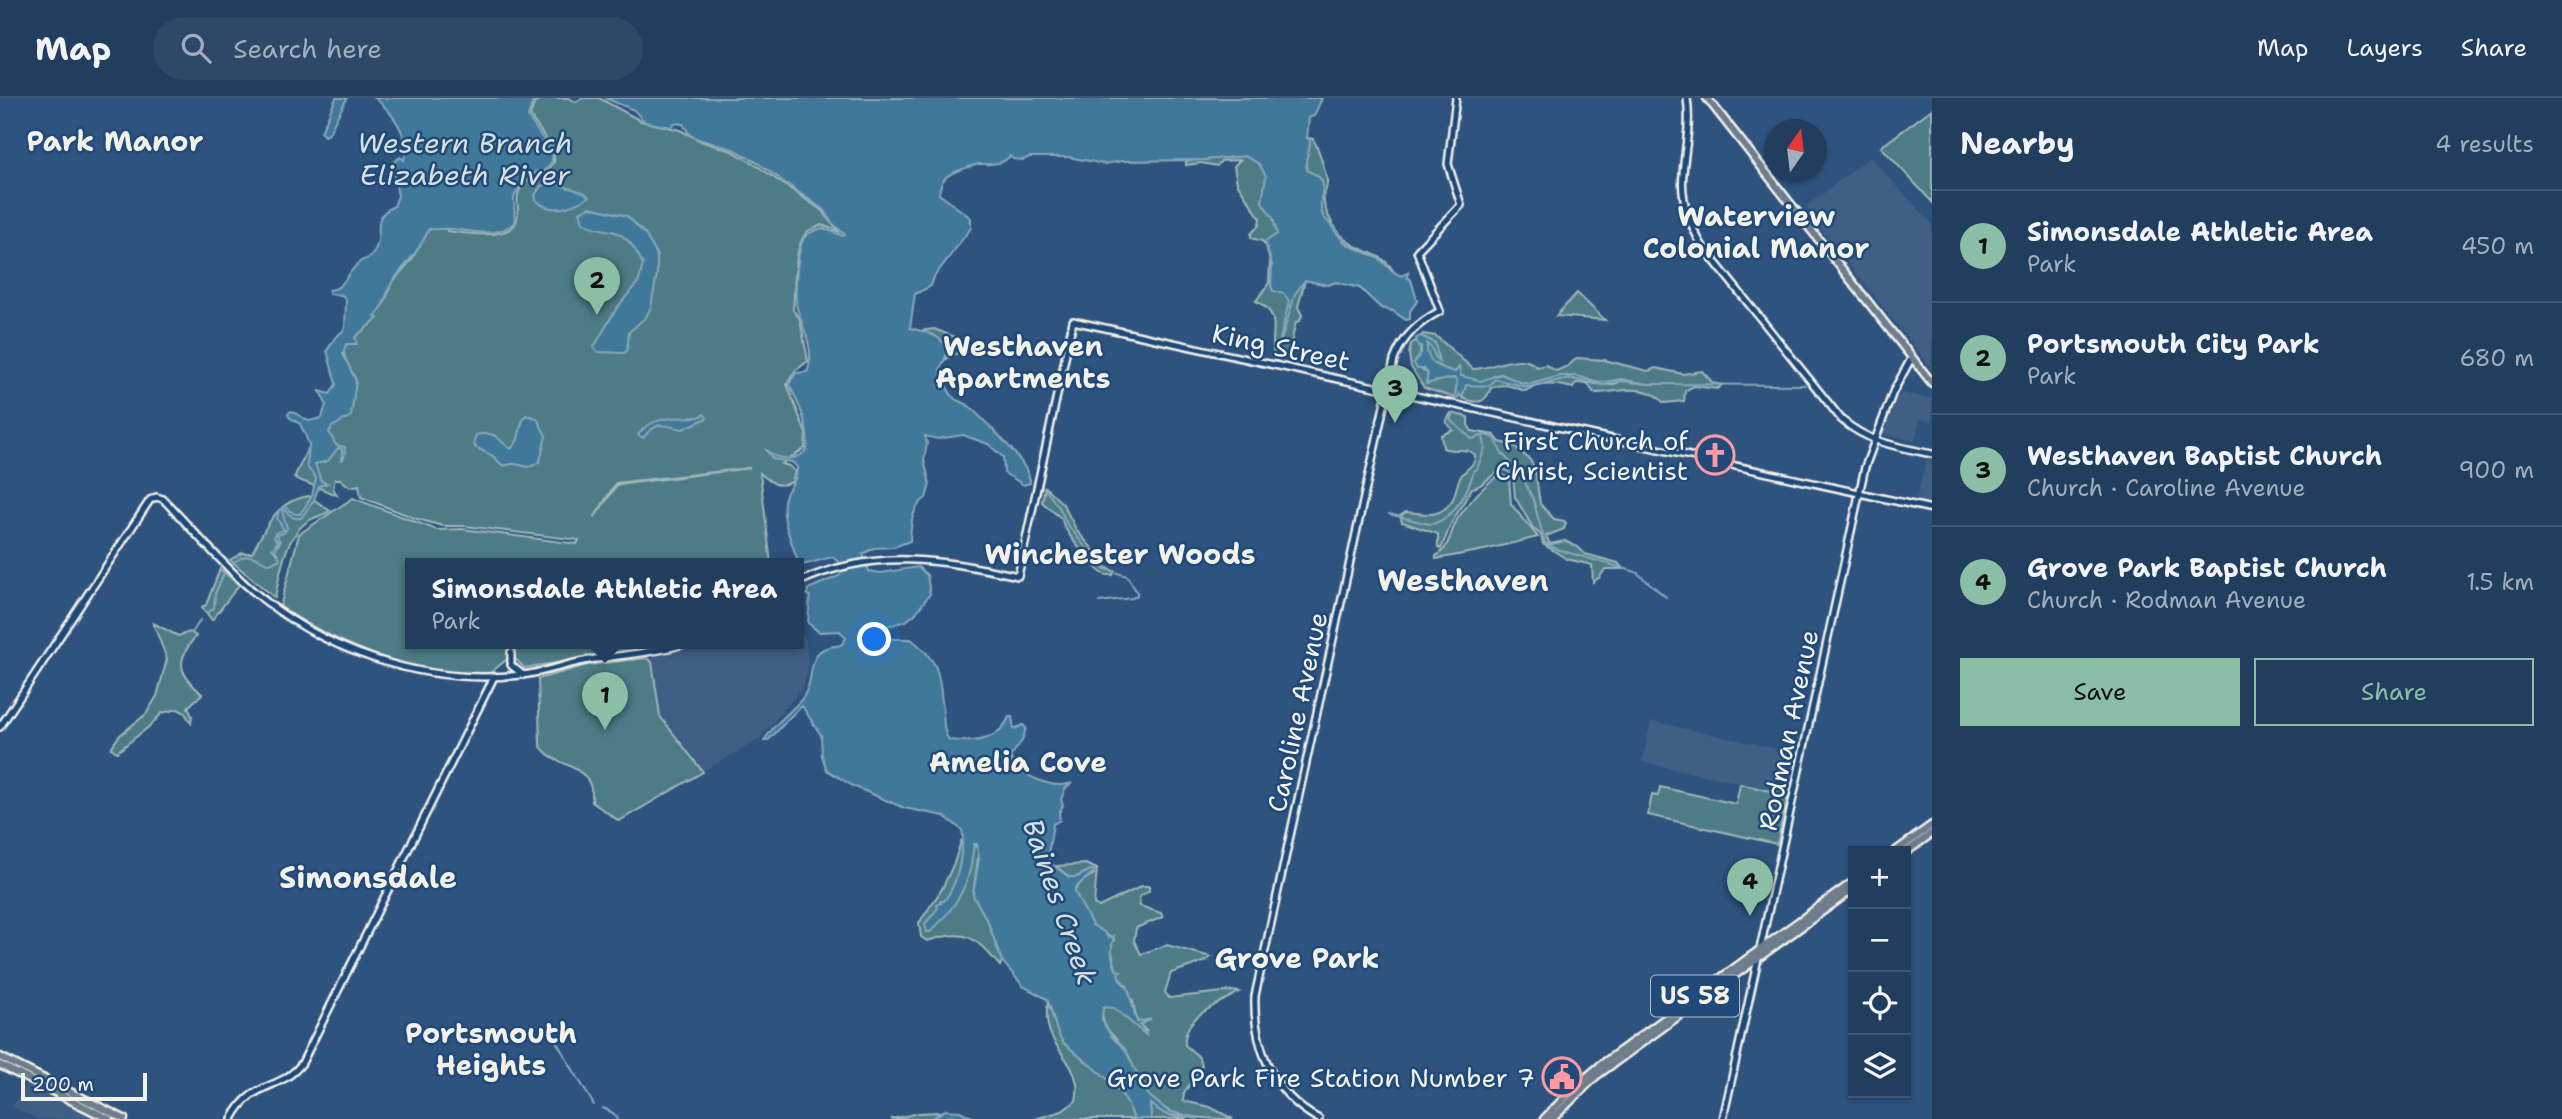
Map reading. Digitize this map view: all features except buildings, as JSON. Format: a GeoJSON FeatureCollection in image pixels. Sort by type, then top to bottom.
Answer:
{"type":"FeatureCollection","features":[{"type":"Feature","properties":{"kind":"main road"},"geometry":{"type":"LineString","coordinates":[[1707,98],[1932,383]]}},
{"type":"Feature","properties":{"kind":"main road"},"geometry":{"type":"LineString","coordinates":[[1903,846],[1932,825]]}},
{"type":"Feature","properties":{"kind":"main road"},"geometry":{"type":"LineString","coordinates":[[1911,848],[1932,833]]}},
{"type":"Feature","properties":{"kind":"main road","name":"US 58"},"geometry":{"type":"LineString","coordinates":[[1545,1119],[1575,1087],[1601,1065],[1848,886]]}},
{"type":"Feature","properties":{"kind":"main road","name":"US 58"},"geometry":{"type":"LineString","coordinates":[[1552,1119],[1596,1076],[1848,894]]}},
{"type":"Feature","properties":{"kind":"main road"},"geometry":{"type":"LineString","coordinates":[[0,1057],[124,1119]]}},
{"type":"Feature","properties":{"kind":"main road"},"geometry":{"type":"LineString","coordinates":[[0,1065],[109,1119]]}},
{"type":"Feature","properties":{"kind":"street","name":"Caroline Avenue"},"geometry":{"type":"LineString","coordinates":[[1319,1119],[1292,1099],[1272,1073],[1257,1032],[1255,996],[1394,360],[1405,338],[1419,324],[1440,311],[1417,251],[1461,205],[1448,164],[1456,98]]}},
{"type":"Feature","properties":{"kind":"street"},"geometry":{"type":"LineString","coordinates":[[1686,98],[1689,130],[1682,175],[1683,193],[1696,236],[1834,412],[1854,430],[1873,440],[1932,454]]}},
{"type":"Feature","properties":{"kind":"street","name":"King Street"},"geometry":{"type":"LineString","coordinates":[[804,580],[868,561],[901,559],[947,561],[1018,576],[1073,321],[1932,509]]}},
{"type":"Feature","properties":{"kind":"street","name":"Rodman Avenue"},"geometry":{"type":"LineString","coordinates":[[1723,1119],[1859,494],[1873,440],[1893,393],[1912,358]]}},
{"type":"Feature","properties":{"kind":"street"},"geometry":{"type":"LineString","coordinates":[[0,727],[150,500],[156,497],[163,499],[245,584],[276,608],[319,635],[356,652],[404,668],[465,677],[523,675],[579,662],[663,649]]}},
{"type":"Feature","properties":{"kind":"street"},"geometry":{"type":"LineString","coordinates":[[511,652],[511,665],[523,675]]}},
{"type":"Feature","properties":{"kind":"street"},"geometry":{"type":"LineString","coordinates":[[232,1119],[247,1097],[262,1087],[288,1077],[302,1062],[494,677]]}},
{"type":"Feature","properties":{"kind":"shaded area"},"geometry":{"type":"Polygon","coordinates":[[[1870,157],[1932,224],[1932,369],[1808,213],[1808,205],[1870,157]]]}},
{"type":"Feature","properties":{"kind":"shaded area"},"geometry":{"type":"Polygon","coordinates":[[[1901,393],[1932,399],[1932,422],[1920,419],[1915,441],[1883,434],[1882,430],[1901,393]]]}},
{"type":"Feature","properties":{"kind":"shaded area"},"geometry":{"type":"Polygon","coordinates":[[[1926,459],[1932,461],[1932,505],[1916,501],[1926,459]]]}},
{"type":"Feature","properties":{"kind":"shaded area"},"geometry":{"type":"Polygon","coordinates":[[[804,637],[808,670],[803,687],[758,740],[703,771],[660,713],[652,656],[678,649],[804,649],[804,637]]]}},
{"type":"Feature","properties":{"kind":"shaded area"},"geometry":{"type":"Polygon","coordinates":[[[1651,721],[1796,753],[1788,793],[1642,762],[1651,721]]]}},
{"type":"Feature","properties":{"kind":"shaded area"},"geometry":{"type":"Polygon","coordinates":[[[27,1082],[92,1115],[94,1119],[37,1119],[13,1107],[27,1082]]]}},
{"type":"Feature","properties":{"kind":"green space"},"geometry":{"type":"Polygon","coordinates":[[[543,98],[569,98],[576,102],[583,98],[599,98],[641,121],[680,130],[703,142],[732,151],[824,212],[839,232],[822,225],[807,232],[799,247],[796,269],[793,310],[800,319],[808,361],[795,371],[787,384],[806,434],[805,448],[782,464],[795,471],[792,482],[778,485],[760,473],[770,558],[405,558],[405,649],[643,649],[524,668],[510,653],[506,660],[489,674],[433,670],[406,664],[354,646],[280,607],[299,534],[353,498],[437,530],[462,529],[577,544],[579,540],[465,526],[443,526],[361,497],[359,485],[350,487],[340,479],[335,479],[333,488],[337,495],[294,478],[307,450],[314,457],[356,381],[343,349],[348,343],[354,343],[355,337],[377,319],[375,316],[385,302],[391,284],[412,259],[429,229],[447,228],[447,231],[486,234],[506,231],[513,226],[517,219],[521,187],[537,173],[545,174],[554,162],[554,150],[530,116],[534,104],[543,98]],[[750,468],[616,483],[594,518],[617,485],[750,468]]]}},
{"type":"Feature","properties":{"kind":"green space"},"geometry":{"type":"Polygon","coordinates":[[[1932,109],[1932,202],[1881,147],[1932,109]]]}},
{"type":"Feature","properties":{"kind":"green space"},"geometry":{"type":"Polygon","coordinates":[[[1307,138],[1313,139],[1322,159],[1327,182],[1324,205],[1335,227],[1352,244],[1383,259],[1395,274],[1402,276],[1408,272],[1407,277],[1411,280],[1417,301],[1410,311],[1410,319],[1406,320],[1393,311],[1381,308],[1360,288],[1336,282],[1328,285],[1305,280],[1298,307],[1302,315],[1300,321],[1296,322],[1288,356],[1275,361],[1273,320],[1265,307],[1256,301],[1269,283],[1270,261],[1262,241],[1251,238],[1260,218],[1237,183],[1234,166],[1240,160],[1221,161],[1217,166],[1201,163],[1186,165],[1186,161],[1236,152],[1305,180],[1307,138]]]}},
{"type":"Feature","properties":{"kind":"green space"},"geometry":{"type":"Polygon","coordinates":[[[1577,293],[1605,320],[1556,316],[1577,293]]]}},
{"type":"Feature","properties":{"kind":"green space"},"geometry":{"type":"Polygon","coordinates":[[[934,329],[976,345],[949,357],[941,364],[948,347],[935,336],[920,331],[934,329]]]}},
{"type":"Feature","properties":{"kind":"green space"},"geometry":{"type":"Polygon","coordinates":[[[1421,336],[1436,336],[1473,369],[1523,360],[1537,367],[1546,365],[1556,371],[1577,358],[1604,360],[1648,371],[1656,368],[1683,374],[1702,371],[1713,383],[1722,385],[1717,389],[1694,386],[1685,391],[1684,401],[1664,403],[1649,392],[1631,390],[1594,393],[1588,384],[1576,383],[1573,388],[1549,385],[1525,391],[1499,385],[1491,388],[1483,400],[1472,401],[1462,398],[1466,385],[1485,384],[1495,379],[1528,387],[1569,378],[1595,384],[1612,385],[1619,382],[1599,383],[1577,376],[1562,376],[1531,384],[1501,374],[1483,381],[1475,380],[1432,363],[1427,356],[1427,343],[1433,347],[1436,359],[1435,343],[1421,336]]]}},
{"type":"Feature","properties":{"kind":"green space"},"geometry":{"type":"Polygon","coordinates":[[[1417,340],[1420,355],[1416,365],[1428,374],[1426,383],[1454,378],[1457,380],[1455,398],[1424,388],[1411,367],[1409,354],[1411,344],[1417,340]]]}},
{"type":"Feature","properties":{"kind":"green space"},"geometry":{"type":"Polygon","coordinates":[[[1451,413],[1468,417],[1468,425],[1472,431],[1494,435],[1500,442],[1513,445],[1530,460],[1535,469],[1540,504],[1554,519],[1566,523],[1564,529],[1546,536],[1550,544],[1565,541],[1585,554],[1618,563],[1623,569],[1605,569],[1593,582],[1592,565],[1567,559],[1543,544],[1541,535],[1533,528],[1515,497],[1513,476],[1506,470],[1472,488],[1451,524],[1441,549],[1438,547],[1438,534],[1402,522],[1400,516],[1406,512],[1430,514],[1446,508],[1453,499],[1461,476],[1474,462],[1475,455],[1472,452],[1443,448],[1441,435],[1453,430],[1446,422],[1451,413]]]}},
{"type":"Feature","properties":{"kind":"green space"},"geometry":{"type":"Polygon","coordinates":[[[1501,474],[1509,478],[1511,504],[1538,537],[1436,559],[1467,506],[1483,488],[1501,474]]]}},
{"type":"Feature","properties":{"kind":"green space"},"geometry":{"type":"Polygon","coordinates":[[[1045,487],[1063,504],[1077,531],[1103,566],[1114,571],[1113,575],[1105,575],[1085,556],[1062,519],[1042,502],[1045,487]]]}},
{"type":"Feature","properties":{"kind":"green space"},"geometry":{"type":"Polygon","coordinates":[[[309,496],[330,511],[302,526],[289,544],[275,598],[230,560],[242,553],[252,553],[273,516],[280,509],[288,503],[309,496]]]}},
{"type":"Feature","properties":{"kind":"green space"},"geometry":{"type":"Polygon","coordinates":[[[220,569],[239,585],[212,620],[202,607],[206,605],[220,569]]]}},
{"type":"Feature","properties":{"kind":"green space"},"geometry":{"type":"Polygon","coordinates":[[[153,623],[178,636],[190,632],[196,636],[185,653],[182,666],[188,680],[202,694],[188,707],[192,716],[191,723],[185,713],[178,709],[162,713],[117,752],[111,748],[119,736],[146,714],[157,696],[167,659],[153,623]]]}},
{"type":"Feature","properties":{"kind":"green space"},"geometry":{"type":"Polygon","coordinates":[[[647,658],[652,662],[660,716],[703,772],[619,821],[592,802],[591,789],[581,773],[555,759],[540,745],[538,679],[588,665],[647,658]]]}},
{"type":"Feature","properties":{"kind":"green space"},"geometry":{"type":"Polygon","coordinates":[[[1740,784],[1788,795],[1777,844],[1648,815],[1652,795],[1658,796],[1660,787],[1736,804],[1740,784]]]}},
{"type":"Feature","properties":{"kind":"green space"},"geometry":{"type":"Polygon","coordinates":[[[961,841],[974,843],[979,850],[973,895],[988,922],[1002,961],[1000,966],[983,947],[968,937],[951,935],[927,941],[921,937],[919,923],[942,889],[961,841]]]}},
{"type":"Feature","properties":{"kind":"green space"},"geometry":{"type":"Polygon","coordinates":[[[1085,864],[1097,869],[1094,904],[1099,907],[1142,886],[1149,886],[1149,891],[1139,897],[1140,906],[1161,913],[1163,917],[1136,928],[1134,941],[1141,954],[1167,945],[1211,957],[1171,973],[1165,992],[1169,998],[1239,992],[1195,1018],[1189,1026],[1185,1045],[1198,1056],[1202,1065],[1184,1093],[1183,1101],[1210,1107],[1233,1119],[1187,1116],[1156,1103],[1145,1090],[1126,1051],[1104,1024],[1102,1011],[1105,1006],[1114,1008],[1147,1032],[1140,1025],[1146,1021],[1137,1022],[1127,986],[1118,977],[1110,945],[1114,940],[1092,925],[1074,892],[1081,882],[1094,874],[1091,870],[1077,877],[1069,877],[1056,866],[1085,864]]]}},
{"type":"Feature","properties":{"kind":"green space"},"geometry":{"type":"Polygon","coordinates":[[[1048,1002],[1064,1044],[1086,1058],[1115,1085],[1134,1119],[1035,1119],[1062,1111],[1076,1101],[1077,1094],[1074,1074],[1048,1028],[1048,1002]]]}},
{"type":"Feature","properties":{"kind":"green space"},"geometry":{"type":"Polygon","coordinates":[[[1150,1104],[1165,1114],[1186,1119],[1151,1119],[1150,1104]]]}},
{"type":"Feature","properties":{"kind":"green space"},"geometry":{"type":"Polygon","coordinates":[[[941,1112],[932,1119],[891,1119],[919,1113],[941,1112]]]}},
{"type":"Feature","properties":{"kind":"water","name":"Western Branch Elizabeth River"},"geometry":{"type":"Polygon","coordinates":[[[336,98],[347,98],[328,135],[324,136],[321,132],[336,98]]]}},
{"type":"Feature","properties":{"kind":"water","name":"Western Branch Elizabeth River"},"geometry":{"type":"Polygon","coordinates":[[[375,98],[538,98],[532,103],[528,117],[553,153],[552,161],[544,172],[536,171],[534,175],[523,180],[514,197],[515,222],[501,231],[484,233],[429,229],[417,250],[390,285],[375,316],[378,318],[355,337],[357,344],[346,344],[343,354],[356,381],[351,416],[332,427],[329,432],[336,445],[345,447],[344,458],[342,460],[342,449],[338,448],[328,461],[315,464],[321,481],[327,483],[319,486],[314,500],[301,518],[294,518],[282,511],[287,528],[284,533],[277,535],[280,542],[275,550],[279,555],[272,549],[278,542],[274,537],[275,533],[284,530],[277,518],[279,510],[284,507],[300,514],[312,496],[316,478],[307,467],[309,445],[304,432],[300,424],[288,414],[291,411],[309,421],[322,418],[326,404],[320,391],[330,394],[336,384],[327,351],[334,339],[345,329],[346,300],[342,295],[329,294],[329,290],[343,283],[361,261],[373,254],[379,237],[379,220],[394,206],[398,196],[392,164],[400,157],[404,160],[405,142],[394,118],[375,98]]]}},
{"type":"Feature","properties":{"kind":"water","name":"Western Branch Elizabeth River"},"geometry":{"type":"Polygon","coordinates":[[[605,98],[1322,98],[1314,116],[1309,118],[1307,138],[1310,144],[1306,163],[1308,171],[1321,179],[1323,184],[1323,216],[1346,243],[1376,257],[1398,275],[1402,276],[1408,272],[1407,277],[1411,280],[1417,301],[1410,311],[1410,319],[1406,320],[1393,311],[1381,308],[1360,288],[1336,282],[1328,285],[1305,280],[1295,294],[1275,361],[1289,301],[1284,294],[1273,291],[1271,285],[1272,265],[1265,242],[1277,234],[1273,218],[1262,202],[1266,176],[1259,164],[1245,156],[1104,164],[1068,157],[1030,157],[1023,160],[1010,156],[999,163],[977,164],[953,173],[944,180],[939,194],[971,218],[971,228],[934,277],[931,286],[915,294],[910,328],[933,335],[943,342],[948,352],[940,369],[950,393],[955,399],[969,406],[1006,443],[1023,465],[1030,483],[1024,485],[1004,473],[1003,457],[988,444],[963,435],[938,439],[925,436],[927,443],[924,460],[930,484],[926,498],[915,512],[910,541],[894,547],[874,548],[863,554],[869,571],[881,573],[918,567],[927,575],[930,594],[915,614],[906,621],[884,627],[880,634],[886,639],[911,639],[929,655],[939,679],[944,727],[949,740],[984,739],[998,732],[1009,717],[1012,717],[1014,729],[1023,725],[1026,728],[1022,741],[1011,756],[1012,764],[1040,781],[1056,785],[1072,783],[1065,789],[1061,800],[1063,805],[1059,813],[1060,820],[1053,824],[1049,862],[1069,877],[1095,871],[1075,888],[1075,892],[1092,925],[1109,938],[1114,936],[1113,961],[1116,970],[1121,971],[1118,973],[1120,980],[1128,988],[1137,1022],[1151,1019],[1140,1025],[1147,1036],[1114,1008],[1103,1007],[1102,1019],[1113,1038],[1125,1049],[1148,1095],[1168,1111],[1199,1119],[1165,1114],[1150,1104],[1151,1119],[1134,1119],[1122,1094],[1114,1085],[1065,1044],[1047,999],[1023,986],[1002,961],[988,922],[973,895],[979,858],[977,844],[974,844],[969,873],[961,893],[942,920],[927,932],[925,924],[938,908],[937,904],[944,901],[949,894],[956,878],[962,830],[944,816],[904,808],[853,786],[827,770],[822,756],[821,735],[802,706],[772,737],[764,741],[802,699],[818,653],[841,645],[846,638],[840,631],[819,632],[808,623],[808,589],[839,576],[840,563],[832,557],[804,565],[804,558],[797,558],[785,522],[784,505],[797,467],[792,462],[773,459],[765,449],[780,458],[792,458],[807,449],[805,424],[789,384],[796,373],[807,372],[810,356],[796,302],[800,251],[804,238],[815,230],[823,228],[845,235],[831,222],[825,211],[755,161],[733,149],[690,135],[683,124],[674,123],[671,127],[645,122],[634,110],[605,98]]]}},
{"type":"Feature","properties":{"kind":"water"},"geometry":{"type":"Polygon","coordinates":[[[554,183],[585,193],[589,197],[562,208],[548,208],[536,200],[535,195],[541,186],[554,183]]]}},
{"type":"Feature","properties":{"kind":"water"},"geometry":{"type":"Polygon","coordinates":[[[590,207],[627,216],[645,234],[657,255],[657,274],[651,307],[646,317],[629,332],[627,351],[624,353],[598,352],[594,347],[616,309],[639,281],[643,264],[622,235],[583,222],[580,212],[590,207]]]}},
{"type":"Feature","properties":{"kind":"water"},"geometry":{"type":"Polygon","coordinates":[[[1421,336],[1435,343],[1439,362],[1427,343],[1428,355],[1434,363],[1455,372],[1459,367],[1461,376],[1481,381],[1501,374],[1531,384],[1561,376],[1576,376],[1599,383],[1621,379],[1648,384],[1622,381],[1603,385],[1569,378],[1528,387],[1495,379],[1489,386],[1466,385],[1462,398],[1459,394],[1458,398],[1455,398],[1457,381],[1454,378],[1426,384],[1428,374],[1424,369],[1417,369],[1414,363],[1421,353],[1421,346],[1418,346],[1416,338],[1421,336]]]}},
{"type":"Feature","properties":{"kind":"water"},"geometry":{"type":"Polygon","coordinates":[[[704,414],[707,418],[683,429],[662,425],[653,428],[643,438],[638,435],[650,424],[658,421],[699,417],[704,414]]]}},
{"type":"Feature","properties":{"kind":"water"},"geometry":{"type":"Polygon","coordinates":[[[526,415],[537,418],[546,436],[540,461],[529,467],[502,465],[493,456],[475,447],[476,435],[489,434],[511,449],[517,441],[526,415]]]}},
{"type":"Feature","properties":{"kind":"water"},"geometry":{"type":"Polygon","coordinates":[[[945,1110],[960,1111],[976,1119],[950,1116],[932,1119],[945,1110]]]}},
{"type":"Feature","properties":{"kind":"waterway"},"geometry":{"type":"LineString","coordinates":[[1649,384],[1805,385]]}},
{"type":"Feature","properties":{"kind":"waterway"},"geometry":{"type":"LineString","coordinates":[[1453,413],[1450,420],[1472,439],[1485,435],[1495,438],[1501,452],[1522,476],[1533,499],[1545,543],[1556,549],[1636,572],[1666,597]]}},
{"type":"Feature","properties":{"kind":"waterway"},"geometry":{"type":"LineString","coordinates":[[1389,514],[1429,524],[1446,517],[1459,503],[1474,470],[1477,469],[1485,448],[1483,436]]}},
{"type":"Feature","properties":{"kind":"waterway"},"geometry":{"type":"LineString","coordinates":[[1043,487],[1059,507],[1067,524],[1102,568],[1127,576],[1137,592],[1137,596],[1132,598],[1099,602]]}},
{"type":"Feature","properties":{"kind":"waterway"},"geometry":{"type":"LineString","coordinates":[[233,563],[248,556],[270,564],[280,559],[278,554]]}},
{"type":"Feature","properties":{"kind":"waterway"},"geometry":{"type":"LineString","coordinates":[[207,613],[214,608],[215,594],[224,573]]}},
{"type":"Feature","properties":{"kind":"waterway"},"geometry":{"type":"LineString","coordinates":[[192,633],[200,620]]}},
{"type":"Feature","properties":{"kind":"waterway"},"geometry":{"type":"LineString","coordinates":[[553,1036],[594,1105]]}},
{"type":"Feature","properties":{"kind":"waterway"},"geometry":{"type":"LineString","coordinates":[[603,1108],[618,1119]]}},
{"type":"Feature","properties":{"kind":"place","name":"Portsmouth City Park"},"geometry":{"type":"Point","coordinates":[597,315]}},
{"type":"Feature","properties":{"kind":"place","name":"Westhaven Baptist Church"},"geometry":{"type":"Point","coordinates":[1395,423]}},
{"type":"Feature","properties":{"kind":"place","name":"First Church of Christ, Scientist"},"geometry":{"type":"Point","coordinates":[1715,455]}},
{"type":"Feature","properties":{"kind":"place","name":"Simonsdale Athletic Area"},"geometry":{"type":"Point","coordinates":[605,730]}},
{"type":"Feature","properties":{"kind":"place","name":"Grove Park Baptist Church"},"geometry":{"type":"Point","coordinates":[1750,916]}},
{"type":"Feature","properties":{"kind":"place","name":"Grove Park Fire Station Number 7"},"geometry":{"type":"Point","coordinates":[1562,1077]}},
{"type":"Feature","properties":{"kind":"district","name":"Park Manor"},"geometry":{"type":"Point","coordinates":[115,141]}},
{"type":"Feature","properties":{"kind":"district","name":"Waterview Colonial Manor"},"geometry":{"type":"Point","coordinates":[1756,232]}},
{"type":"Feature","properties":{"kind":"district","name":"Westhaven Apartments"},"geometry":{"type":"Point","coordinates":[1023,362]}},
{"type":"Feature","properties":{"kind":"district","name":"Winchester Woods"},"geometry":{"type":"Point","coordinates":[1120,554]}},
{"type":"Feature","properties":{"kind":"district","name":"Westhaven"},"geometry":{"type":"Point","coordinates":[1463,580]}},
{"type":"Feature","properties":{"kind":"district","name":"Amelia Cove"},"geometry":{"type":"Point","coordinates":[1018,762]}},
{"type":"Feature","properties":{"kind":"district","name":"Simonsdale"},"geometry":{"type":"Point","coordinates":[368,877]}},
{"type":"Feature","properties":{"kind":"district","name":"Grove Park"},"geometry":{"type":"Point","coordinates":[1297,958]}},
{"type":"Feature","properties":{"kind":"district","name":"Portsmouth Heights"},"geometry":{"type":"Point","coordinates":[491,1049]}},
{"type":"Feature","properties":{"kind":"water label","name":"Baines Creek"},"geometry":{"type":"Point","coordinates":[1060,902]}}]}
